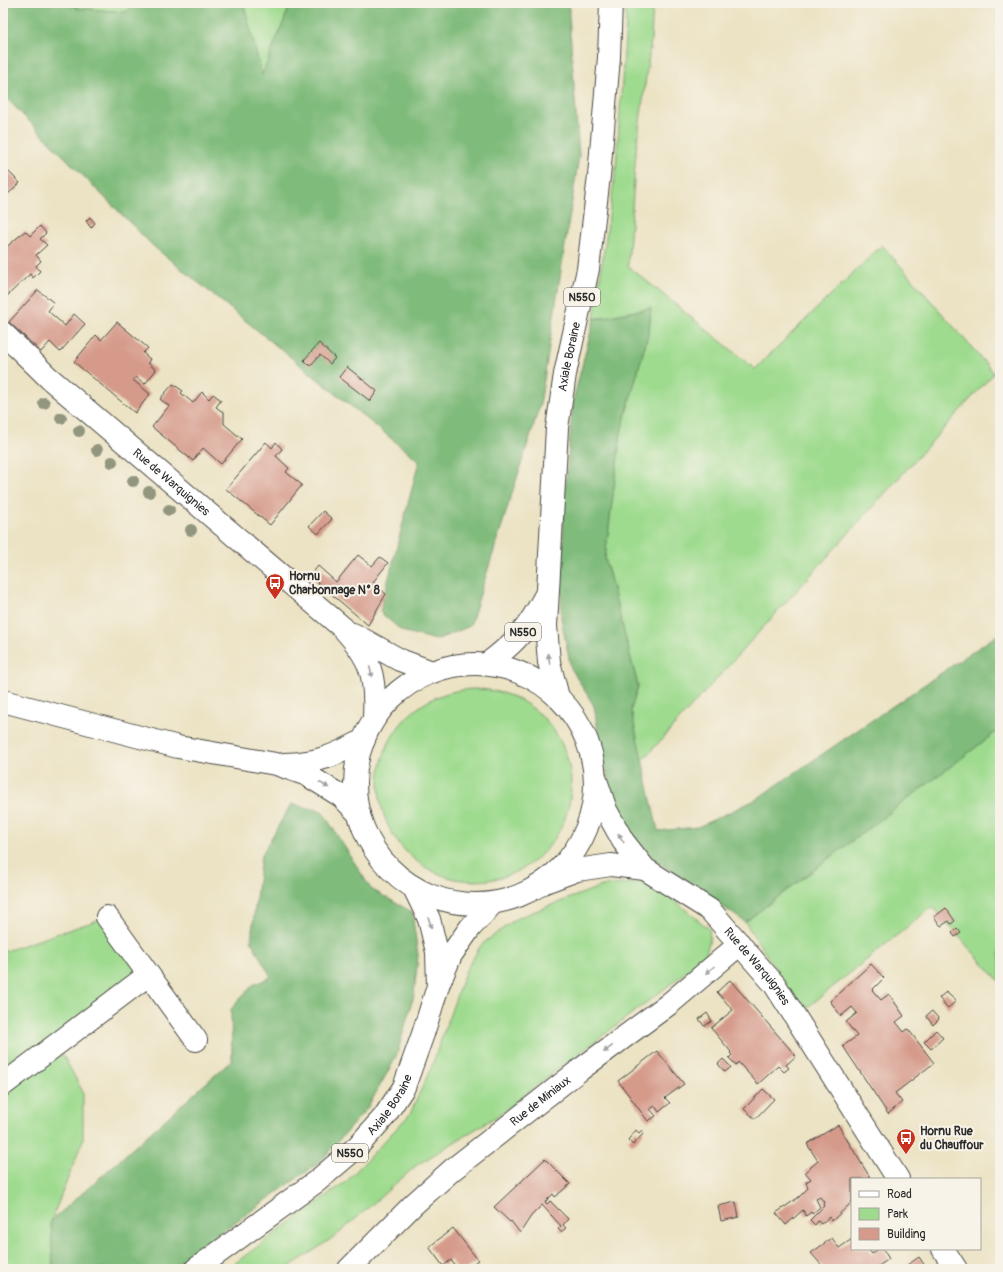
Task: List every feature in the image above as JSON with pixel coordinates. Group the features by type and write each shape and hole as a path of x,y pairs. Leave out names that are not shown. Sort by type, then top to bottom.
{"street":[{"name":"Axiale Boraine","path":"487,664 513,644 534,619 548,590 557,428 565,374 588,269 599,176 609,57 611,3"},
{"name":"Rue de Warquignies","path":"3,333 49,378 343,628"},
{"path":"548,590 546,626 549,662 558,696"},
{"path":"343,628 400,660 432,672"},
{"path":"343,628 360,647 371,669 375,693 374,719"},
{"name":"Axiale Boraine","path":"459,664 487,664 513,669 537,680 558,696 578,721 590,748 595,777 591,817 574,853 545,882 521,895 493,903 473,904 452,902 432,896 414,888 395,874 379,856 367,836 359,814 355,776 364,740 374,719 399,691 432,672 459,664"},
{"path":"3,701 178,747 276,764 307,775 341,796 359,814"},
{"path":"276,764 307,764 336,755 364,740"},
{"name":"Rue de Warquignies","path":"595,777 606,810 623,841 645,868 710,910 775,985 897,1178"},
{"path":"545,882 578,870 611,865 645,868"},
{"name":"Axiale Boraine","path":"196,1269 317,1181 357,1147 384,1117 404,1087 438,986 437,952 429,919 414,888"},
{"path":"438,986 451,955 470,928 493,903"},
{"path":"107,917 196,1040"},
{"name":"Rue de Miniaux","path":"349,1269 414,1204 486,1142 669,1004 740,944"},
{"path":"3,1085 148,975"},
{"path":"944,1250 956,1269"}],"green space":[{"path":"3,3 73,3 77,8 125,12 137,3 240,3 245,9 262,75 291,3 569,3 579,156 540,405 470,626 436,640 402,631 380,612 419,461 153,246 3,95"},
{"path":"73,3 137,3 125,12 77,8"},
{"path":"240,3 291,3 262,76 245,9"},
{"path":"625,3 653,3 651,40 636,151 628,266 755,369 882,245 994,373 642,761 631,710 638,686 605,558 621,432 649,331 651,308 594,319 616,168 626,24"},
{"path":"651,308 649,331 621,432 605,558 638,686 631,710 658,831 698,827 755,800 1000,633 1000,729 745,922 639,849 615,802 602,754 594,706 571,668 561,618 564,504 573,401 594,319"},
{"path":"484,689 494,690 520,700 536,710 550,724 564,748 570,766 570,804 564,822 550,846 536,860 512,874 494,880 466,881 456,880 430,870 414,860 400,846 386,822 380,804 379,776 380,766 390,740 400,724 414,710 438,696 456,690"},
{"path":"1000,729 1000,982 932,907 803,1011 745,922"},
{"path":"291,804 322,811 371,889 412,912 418,955 414,995 396,1057 368,1107 320,1162 169,1269 53,1269 51,1221 232,1060 231,1009 253,985 271,977 251,941 261,856"},
{"path":"651,881 709,929 710,938 705,958 497,1116 417,1165 337,1235 286,1269 227,1269 347,1181 410,1114 431,1068 465,972 481,945 517,918 602,886"},
{"path":"107,917 148,975 57,1044 83,1092 83,1140 51,1221 53,1269 3,1269 3,952"}],"building":[{"path":"7,170 20,183 8,194 3,189 3,174"},
{"path":"90,217 95,223 91,228 86,221"},
{"path":"40,226 46,233 40,239 47,245 36,255 41,261 36,266 40,271 33,278 30,274 6,297 3,294 3,250 25,231 30,236"},
{"path":"38,290 54,303 48,311 65,326 74,314 85,324 60,352 50,342 41,352 9,322"},
{"path":"117,322 148,348 143,353 150,359 148,363 156,370 145,384 136,377 133,380 150,394 135,413 74,362 96,335 101,340"},
{"path":"319,343 335,358 330,364 320,355 310,366 304,360"},
{"path":"347,367 377,391 370,401 339,377"},
{"path":"173,384 183,391 181,393 193,403 202,392 209,399 213,394 221,400 216,407 224,413 224,424 242,439 221,464 203,448 193,461 152,427 169,406 160,399"},
{"path":"266,442 272,448 276,442 282,449 276,456 289,468 286,472 302,485 270,525 226,489"},
{"path":"323,511 332,519 318,534 309,526"},
{"path":"358,555 372,566 380,557 388,563 373,582 386,594 368,625 310,576 318,566 336,582"},
{"path":"946,908 955,921 951,924 949,921 941,926 934,917"},
{"path":"957,928 961,933 955,937 952,933"},
{"path":"871,964 884,978 872,990 881,1000 889,994 904,1016 896,1022 904,1032 908,1029 934,1063 895,1093 902,1102 888,1114 843,1046 857,1036 846,1022 857,1013 852,1007 841,1016 830,1001"},
{"path":"730,980 796,1056 786,1065 789,1068 784,1072 778,1066 758,1084 738,1062 736,1065 729,1058 732,1055 730,1053 731,1052 711,1028 733,1010 717,992"},
{"path":"946,992 956,1001 948,1008 939,998"},
{"path":"932,1011 939,1019 933,1025 926,1016"},
{"path":"707,1013 712,1021 704,1026 699,1019"},
{"path":"936,1030 943,1038 931,1049 924,1042"},
{"path":"657,1051 684,1084 665,1098 670,1103 659,1112 655,1106 650,1109 656,1116 648,1121 618,1081"},
{"path":"723,1059 731,1067 725,1072 718,1064"},
{"path":"763,1089 774,1099 755,1119 744,1109"},
{"path":"838,1125 870,1178 851,1178 851,1203 832,1221 829,1217 821,1224 818,1221 815,1225 810,1220 824,1206 824,1202 820,1197 816,1199 820,1207 812,1214 811,1212 806,1216 803,1210 786,1225 776,1213 799,1197 808,1188 806,1182 811,1179 805,1172 818,1161 807,1144"},
{"path":"636,1130 639,1133 642,1130 644,1133 633,1145 628,1140"},
{"path":"545,1159 570,1184 555,1197 553,1194 545,1202 547,1204 550,1201 568,1219 563,1225 566,1228 561,1232 558,1229 561,1226 542,1205 531,1216 520,1233 511,1221 510,1222 494,1207"},
{"path":"736,1202 739,1217 721,1221 718,1206"},
{"path":"453,1228 478,1260 466,1269 457,1269 451,1260 443,1266 429,1247"},
{"path":"832,1238 839,1248 851,1240 851,1250 869,1250 872,1254 877,1250 884,1250 889,1259 874,1269 825,1269 811,1253"},
{"path":"919,1257 927,1269 903,1268"}],"place":[{"name":"Hornu Charbonnage N° 8","path":"275,600"},
{"name":"Hornu Rue du Chauffour","path":"906,1155"}]}
